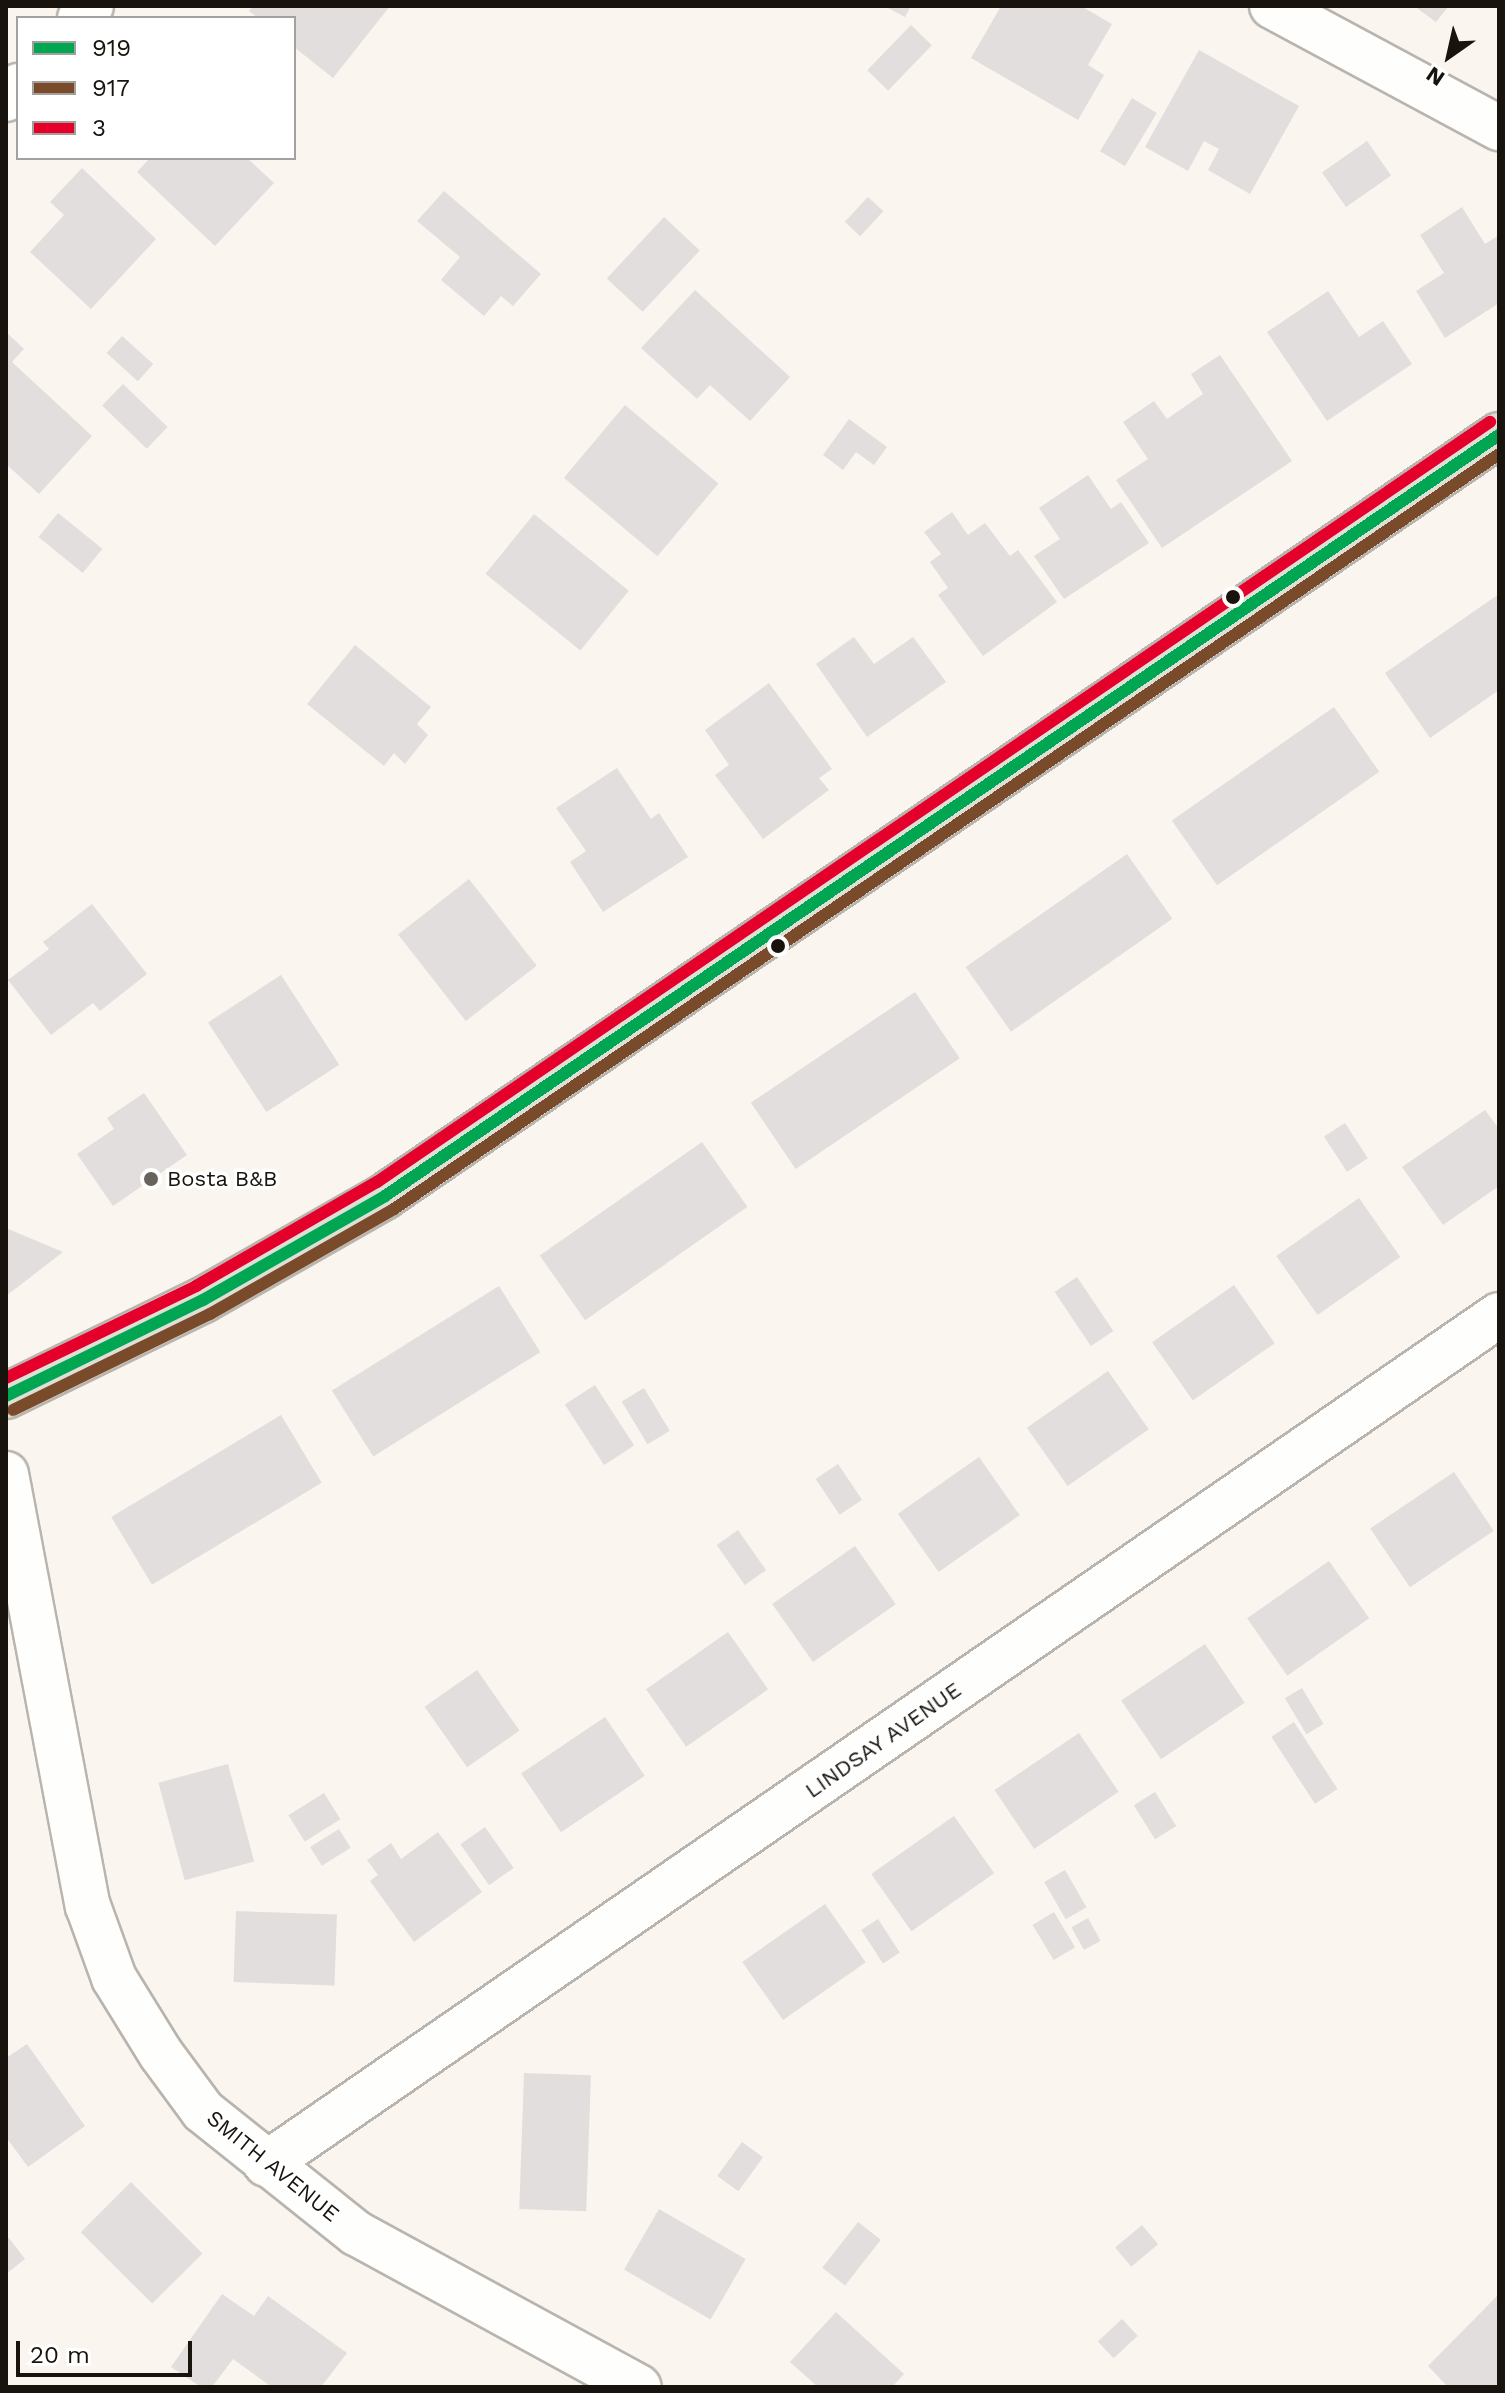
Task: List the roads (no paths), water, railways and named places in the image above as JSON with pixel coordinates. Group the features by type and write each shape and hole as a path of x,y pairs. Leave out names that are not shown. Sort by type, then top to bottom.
{"highway":[{"path":"6,1396 203,1300 385,1196 1499,435"}],"street":[{"path":"1272,6 1499,128"},
{"name":"LINDSAY AVENUE","path":"266,2164 1499,1315"},
{"name":"SMITH AVENUE","path":"6,1474 88,1906 114,1978 203,2111 356,2233 639,2387"}],"place":[{"name":"Bosta B&B","path":"151,1179"}]}
